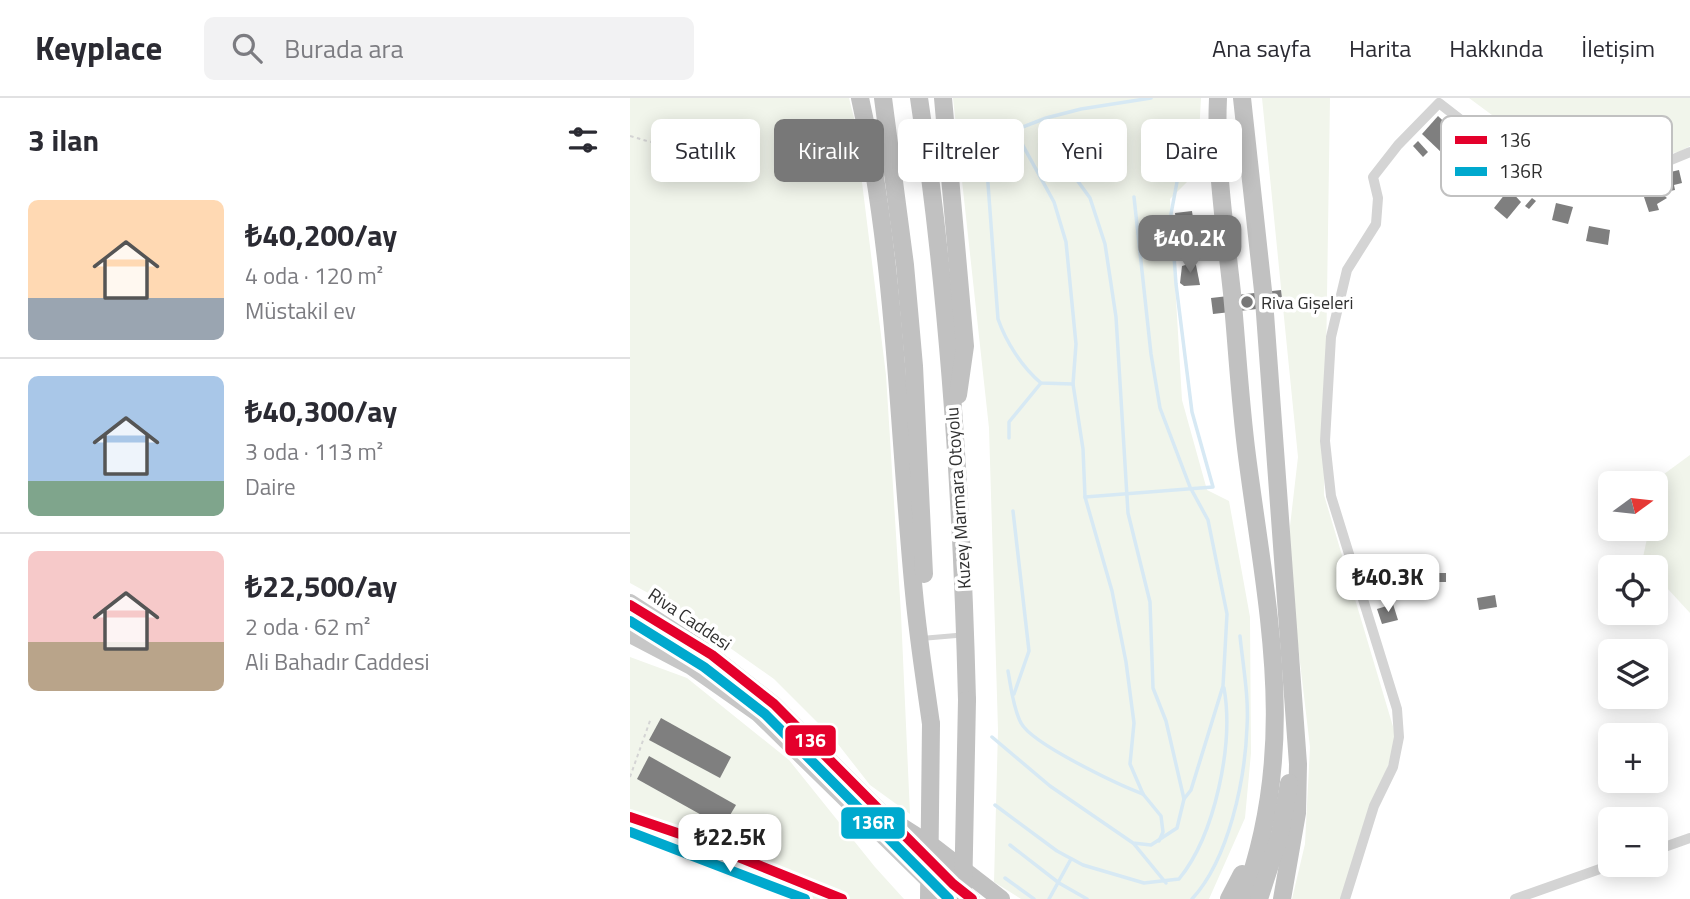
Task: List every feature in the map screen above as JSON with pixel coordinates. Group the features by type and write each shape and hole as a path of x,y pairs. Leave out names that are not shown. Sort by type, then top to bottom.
{"highway":[{"path":"860,98 885,256 914,595 931,724"},
{"name":"Kuzey Marmara Otoyolu","path":"883,98 905,265 914,366 931,724 929,899"},
{"name":"Kuzey Marmara Otoyolu","path":"919,98 939,258 954,426 967,700 963,899"},
{"path":"943,98 965,346 954,426"},
{"path":"1218,98 1219,169 1241,407 1273,664 1275,752 1267,823 1243,899"},
{"path":"1242,98 1264,300 1299,785 1293,841 1282,899"},
{"path":"1259,899 1280,834 1289,783 1293,715 1288,626"},
{"path":"1229,899 1248,859 1258,828 1275,752"},
{"path":"891,820 935,848 1001,899"}],"main road":[{"name":"Riva Caddesi","path":"635,606 712,655 774,704 972,899"},
{"path":"630,635 691,667 758,715 947,899"},
{"path":"630,817 689,837 842,899"}],"street":[{"path":"1345,899 1374,806 1393,767 1399,737 1397,709 1331,496 1325,441 1331,337 1348,270 1376,224 1378,198 1373,177 1398,145 1440,103 1456,116"},
{"path":"1672,160 1690,152"},
{"path":"1668,846 1690,838"},
{"path":"1515,899 1598,870"}],"lane":[{"path":"927,638 965,635"}],"path":[{"path":"630,136 651,142"},
{"path":"630,777 651,718"}],"shaded area":[{"path":"630,98 849,98 854,119 774,119 774,182 862,182 886,375 910,814 870,785 834,739 774,679 668,604 630,583"},
{"path":"953,98 1201,98 1200,119 1141,119 1141,182 1187,182 1170,199 1182,400 1207,490 1229,501 1250,617 1251,753 1245,818 1209,899 1021,899 994,882 998,730 989,428 962,182 1024,182 1024,119 955,119"},
{"path":"1262,98 1330,98 1324,495 1397,740 1341,899 1292,899 1305,844 1310,747 1287,552 1298,457"},
{"path":"1469,98 1690,98 1690,146 1672,153 1672,116 1493,116"},
{"path":"1690,455 1690,613 1668,589 1668,555 1643,555 1646,541 1668,541 1668,471"},
{"path":"630,657 687,678 789,760 904,899 804,899 676,830 630,816"}],"building":[{"path":"1438,116 1441,119 1441,152 1422,134"},
{"path":"1418,141 1428,152 1423,157 1413,146"},
{"path":"1679,170 1682,183 1674,185 1675,190 1672,191 1672,172"},
{"path":"1503,196 1515,196 1521,202 1507,219 1494,208"},
{"path":"1644,197 1667,198 1657,204 1659,210 1649,212"},
{"path":"1532,198 1536,201 1529,209 1525,206"},
{"path":"1556,203 1573,207 1568,224 1552,220"},
{"path":"1192,211 1195,233 1178,235 1175,213"},
{"path":"1589,226 1610,230 1608,245 1586,241"},
{"path":"1192,263 1196,265 1200,285 1184,286 1180,283 1182,266"},
{"name":"Riva Gişeleri","path":"1281,290 1283,306 1213,314 1211,298"},
{"path":"1385,570 1385,576 1375,577 1375,571"},
{"path":"1439,573 1446,573 1446,582 1439,582"},
{"path":"1433,574 1434,586 1391,587 1391,576"},
{"path":"1495,595 1497,607 1479,610 1477,598"},
{"path":"1393,604 1398,620 1382,624 1377,609"},
{"path":"661,718 731,757 720,778 649,740"},
{"path":"649,756 736,805 723,827 637,779"}],"waterway":[{"path":"1024,127 1081,109 1151,98"},
{"path":"1024,147 1054,202 1066,242 1076,344 1073,384 1083,449 1085,497 1112,591 1126,662 1134,723 1130,764 1143,794 1161,816 1163,832 1159,841"},
{"path":"988,182 998,319 1005,336 1015,354 1041,383 1073,384"},
{"path":"992,737 1050,786 1133,843 1151,845 1177,828 1184,799 1166,721 1153,688 1150,602 1128,513 1116,317 1105,244 1090,198 1078,182"},
{"path":"1085,497 1213,487 1192,412 1176,284 1171,214 1177,182"},
{"path":"1134,197 1151,354 1160,408 1190,487 1208,520 1227,614 1223,686 1191,790 1184,799"},
{"path":"1009,438 1009,422 1041,383"},
{"path":"1013,511 1029,651 1014,694"},
{"path":"1192,899 1216,863 1225,841 1243,771 1247,716 1240,636"},
{"path":"1008,671 1016,711 1028,732 1077,763 1143,794"},
{"path":"995,805 1057,851 1083,865 1144,883 1179,879 1203,838 1219,788 1226,735 1224,688"},
{"path":"1134,844 1166,883"},
{"path":"1010,845 1059,883 1087,899"},
{"path":"1049,899 1071,859"},
{"path":"1005,878 1034,899"}],"transit line":[{"name":"136","path":"630,605 712,655 774,704 953,884 972,899"},
{"name":"136R","path":"630,621 704,667 765,714 949,899"},
{"name":"136","path":"630,817 689,837 842,899"},
{"name":"136R","path":"630,832 805,899"}],"place":[{"name":"Riva Gişeleri","path":"1247,302"}]}
